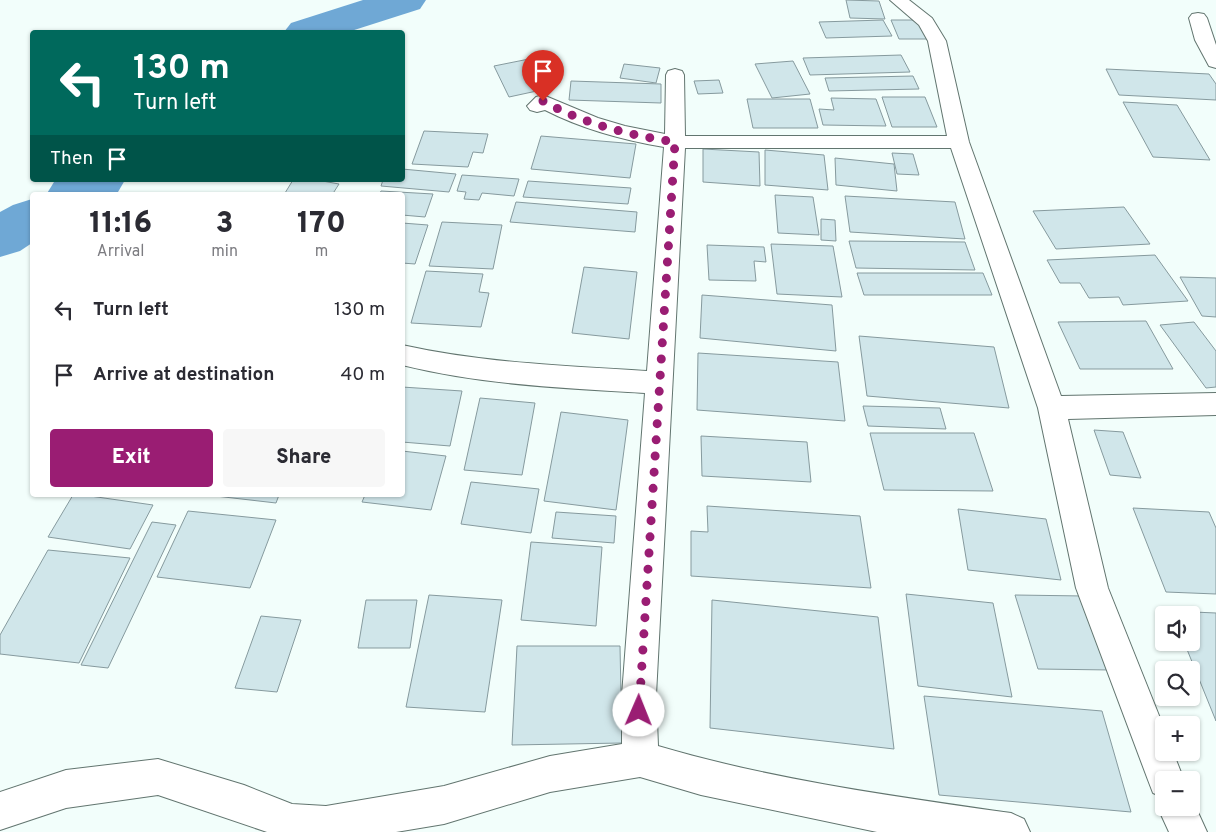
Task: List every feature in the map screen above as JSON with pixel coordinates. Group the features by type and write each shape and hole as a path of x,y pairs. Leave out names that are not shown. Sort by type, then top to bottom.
{"street":[{"path":"898,0 926,22 937,42 959,142 1052,408 1092,588 1163,771"},
{"path":"1198,18 1204,40 1216,62"},
{"path":"640,759 639,695 675,142 675,74"},
{"path":"537,106 543,101 566,114 602,126 639,137 675,142 959,142"},
{"path":"405,357 431,363 519,373 660,383"},
{"path":"1052,408 1216,404"},
{"path":"0,811 66,789 158,777 244,804 292,823 326,825 444,805 550,774 640,759 701,777 876,813 1011,832"},
{"path":"1181,816 1188,832"}],"building":[{"path":"846,0 879,1 885,19 850,18"},
{"path":"883,20 892,36 826,38 819,22"},
{"path":"891,20 921,20 930,39 899,39"},
{"path":"901,55 910,72 810,75 803,58"},
{"path":"529,59 546,89 509,97 494,66"},
{"path":"793,61 810,94 772,98 755,64"},
{"path":"624,64 660,68 656,83 620,78"},
{"path":"1106,69 1209,74 1216,84 1216,100 1119,95"},
{"path":"913,76 919,89 829,91 825,78"},
{"path":"719,80 723,93 698,94 694,81"},
{"path":"571,81 661,84 661,103 569,100"},
{"path":"882,97 925,97 937,127 892,127"},
{"path":"831,98 876,99 886,126 823,125 819,109 834,110"},
{"path":"747,99 810,99 818,128 753,128"},
{"path":"1123,102 1177,105 1210,160 1153,157"},
{"path":"424,131 488,134 483,153 473,152 468,167 412,164"},
{"path":"541,136 636,144 630,178 531,169"},
{"path":"703,149 759,152 760,186 703,182"},
{"path":"765,150 824,155 828,190 765,185"},
{"path":"892,153 913,154 919,175 897,174"},
{"path":"835,158 894,164 897,191 836,185"},
{"path":"405,169 456,174 449,192 381,186 382,182 405,182"},
{"path":"462,175 519,179 514,196 482,193 479,200 464,199 466,192 457,191"},
{"path":"528,181 631,188 628,204 523,197"},
{"path":"292,182 328,182 339,184 334,192 286,192"},
{"path":"405,192 433,194 425,217 405,215"},
{"path":"775,195 813,197 819,235 778,233"},
{"path":"845,196 955,202 965,239 850,232"},
{"path":"516,202 637,212 635,232 510,222"},
{"path":"1124,207 1150,244 1056,249 1033,211"},
{"path":"821,219 835,220 836,241 821,240"},
{"path":"442,222 502,225 493,269 429,266"},
{"path":"405,223 428,225 415,264 405,263"},
{"path":"849,241 965,242 975,270 856,268"},
{"path":"771,244 833,246 842,297 777,294"},
{"path":"707,245 764,247 766,262 754,261 756,281 709,280"},
{"path":"1155,255 1188,301 1123,305 1119,297 1089,298 1080,283 1060,283 1047,260"},
{"path":"584,267 637,272 629,339 572,333"},
{"path":"426,271 483,274 479,292 489,293 481,327 411,323"},
{"path":"857,273 983,273 992,295 864,295"},
{"path":"1180,277 1216,278 1216,317 1202,316"},
{"path":"702,295 832,305 836,351 700,338"},
{"path":"1146,321 1173,369 1080,369 1058,322"},
{"path":"1194,322 1216,351 1216,387 1206,388 1160,325"},
{"path":"859,336 994,347 1009,408 867,396"},
{"path":"698,353 838,362 845,421 697,410"},
{"path":"405,387 462,391 450,446 405,442"},
{"path":"480,398 535,403 522,475 464,470"},
{"path":"863,406 940,408 946,429 868,426"},
{"path":"561,412 628,420 616,510 544,501"},
{"path":"1094,430 1123,432 1141,478 1110,475"},
{"path":"870,433 974,433 993,491 884,490"},
{"path":"701,436 807,442 811,482 702,476"},
{"path":"405,451 446,456 431,510 362,502 364,497 405,497"},
{"path":"471,482 539,489 531,533 461,524"},
{"path":"72,497 97,497 153,505 130,549 48,537"},
{"path":"224,497 278,497 276,503"},
{"path":"707,506 860,516 871,588 691,576 691,531 708,532"},
{"path":"1133,508 1209,512 1216,528 1216,594 1166,592"},
{"path":"958,509 1046,519 1061,580 968,570"},
{"path":"188,511 276,520 250,588 157,577"},
{"path":"556,512 616,516 614,543 552,538"},
{"path":"152,522 176,525 108,668 81,665"},
{"path":"531,542 602,547 596,626 521,620"},
{"path":"48,550 130,558 79,663 0,654 0,635"},
{"path":"906,594 993,603 1012,697 918,686"},
{"path":"429,595 502,600 485,712 406,707"},
{"path":"1015,595 1084,596 1111,670 1038,669"},
{"path":"366,600 417,600 410,648 358,648"},
{"path":"712,600 878,617 894,749 710,728"},
{"path":"1200,612 1216,613 1216,721 1200,682 1200,661 1192,661 1188,651 1200,651"},
{"path":"261,616 301,620 277,692 235,688"},
{"path":"517,646 620,646 622,743 512,745"},
{"path":"924,696 1102,711 1131,812 939,795"}],"waterway":[{"path":"312,30 405,0"},
{"path":"78,192 96,182"},
{"path":"0,237 30,219"}],"route":[{"path":"543,101 566,114 602,126 639,137 675,142 639,711"}]}
